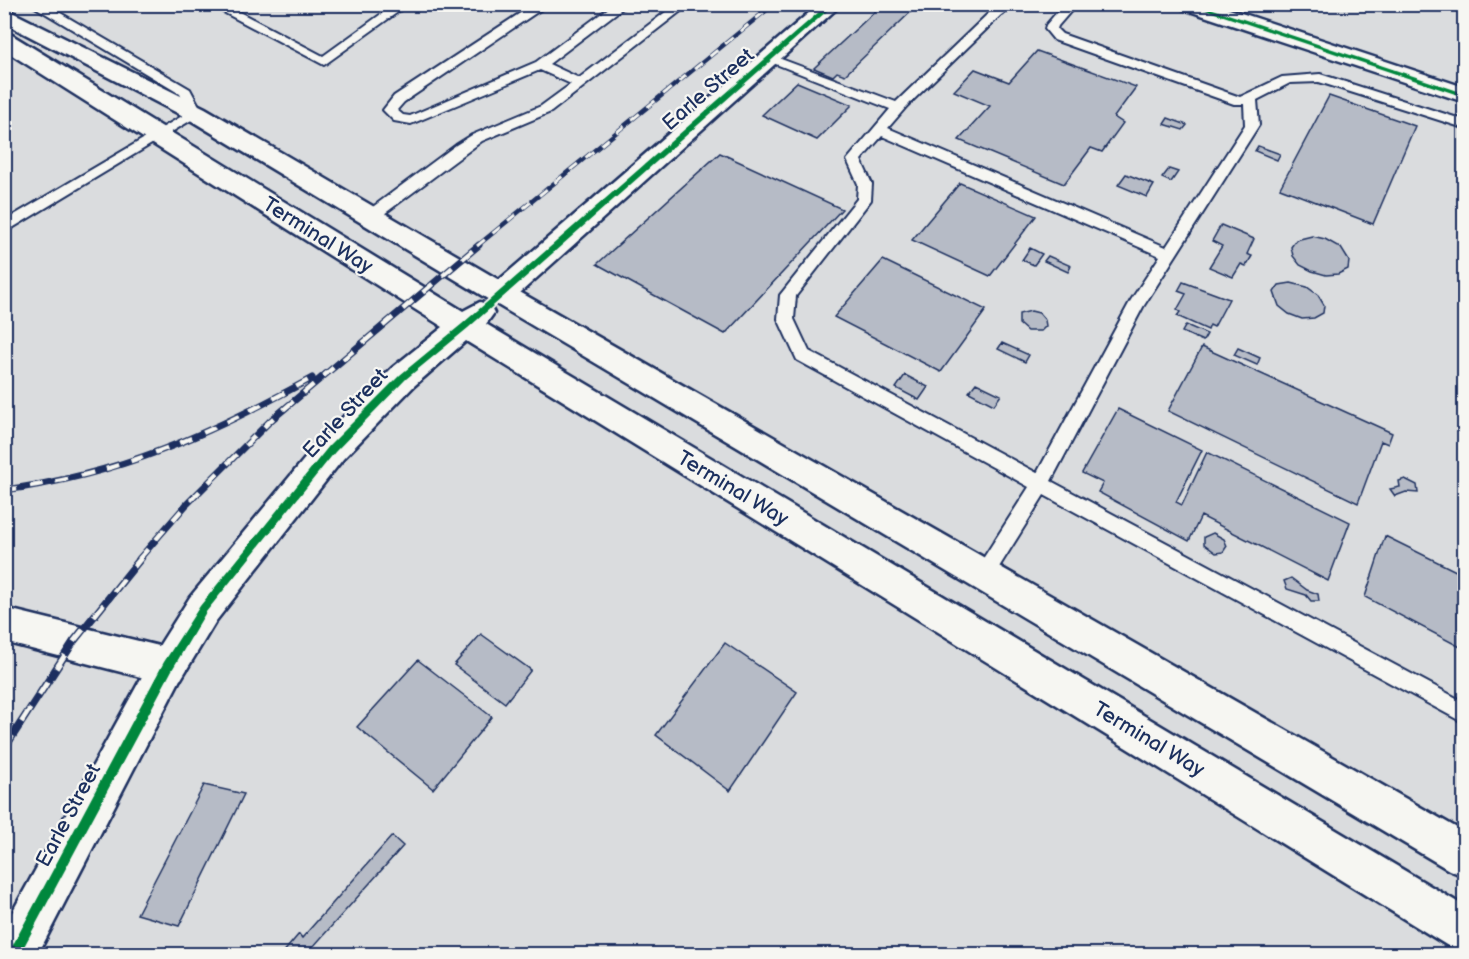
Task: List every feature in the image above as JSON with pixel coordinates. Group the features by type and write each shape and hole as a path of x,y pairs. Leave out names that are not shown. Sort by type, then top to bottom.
{"main road":[{"name":"Earle Street","path":"14,954 168,666 203,609 332,449 403,377 465,326 832,4"},
{"path":"1191,4 1464,95"},
{"name":"Terminal Way","path":"4,14 196,113 501,294 1464,855"},
{"name":"Terminal Way","path":"4,40 465,326 1464,930"},
{"path":"4,625 168,666"}],"lane":[{"path":"4,228 196,113 185,92 36,4"},
{"path":"214,4 324,61 403,4"},
{"path":"543,4 399,99 390,110 399,118 411,120 540,65 622,4"},
{"path":"371,216 477,138 546,108 684,4"},
{"path":"1011,4 997,12 899,108 854,160 865,184 864,200 788,295 786,319 803,355 1464,713"},
{"path":"1071,4 1052,25 1051,29 1058,37 1239,101 1250,99 1283,80 1299,77 1320,78 1464,124"},
{"path":"769,59 899,108"},
{"path":"540,65 579,83"},
{"path":"984,574 1040,484 1137,304 1252,124 1250,99"},
{"path":"880,130 1169,254"}],"shaded area":[{"path":"5,5 1464,5 1464,954 5,954"}],"building":[{"path":"883,4 919,4 845,75 837,72 833,76 814,68"},
{"path":"1413,4 1464,4 1464,6 1435,7"},
{"path":"1037,51 1136,87 1114,117 1123,123 1102,152 1091,148 1064,184 959,140 990,106 954,91 975,69 1009,82"},
{"path":"797,82 852,105 817,140 762,115"},
{"path":"1329,96 1415,126 1373,224 1280,188"},
{"path":"1168,118 1187,125 1183,130 1164,124"},
{"path":"1258,146 1280,154 1277,160 1255,151"},
{"path":"720,153 842,209 725,334 597,264"},
{"path":"1169,169 1178,172 1171,182 1162,178"},
{"path":"1126,174 1154,185 1147,197 1118,185"},
{"path":"960,183 1036,216 990,276 912,240"},
{"path":"1221,225 1254,239 1247,254 1252,256 1246,266 1241,264 1233,277 1209,267 1222,246 1212,241"},
{"path":"1312,236 1325,239 1341,248 1349,261 1348,269 1338,274 1326,275 1300,265 1293,256 1291,247 1296,240"},
{"path":"1030,248 1042,254 1034,265 1022,260"},
{"path":"1048,256 1071,266 1068,272 1044,261"},
{"path":"883,260 986,310 941,372 834,317"},
{"path":"1183,282 1229,299 1214,327 1210,325 1208,330 1177,316 1180,312 1177,310 1186,294 1178,291"},
{"path":"1291,283 1307,287 1318,295 1324,305 1323,313 1314,318 1302,319 1289,314 1279,306 1274,292 1279,285"},
{"path":"1031,311 1039,313 1045,320 1046,326 1041,331 1027,331 1019,324 1019,314"},
{"path":"1186,325 1207,334 1203,341 1182,332"},
{"path":"1002,343 1029,355 1025,362 998,349"},
{"path":"1202,347 1392,433 1388,444 1381,441 1358,503 1168,411"},
{"path":"1238,348 1260,358 1257,365 1234,355"},
{"path":"905,375 928,387 919,400 896,388"},
{"path":"976,383 1001,395 994,405 969,392"},
{"path":"1118,409 1202,450 1176,502 1182,505 1207,452 1350,522 1328,581 1201,516 1189,541 1098,492 1103,483 1082,473"},
{"path":"1405,479 1417,485 1418,493 1406,492 1395,496 1390,489 1400,487 1399,481"},
{"path":"1213,533 1224,539 1227,546 1223,552 1216,553 1204,544 1204,537"},
{"path":"1385,536 1464,575 1464,649 1365,597"},
{"path":"1291,578 1307,590 1318,594 1319,601 1311,601 1306,595 1287,589 1284,581"},
{"path":"481,634 531,670 505,703 454,665"},
{"path":"725,643 797,692 730,791 656,735"},
{"path":"418,660 492,717 433,789 357,727"},
{"path":"204,785 244,794 179,926 137,914"},
{"path":"392,836 403,846 312,948 318,952 316,954 282,954 299,934 302,938"}],"railway":[{"path":"477,246 774,4"},
{"path":"139,559 186,505 270,421 479,245"},
{"path":"4,490 87,474 126,463 200,434 312,378"},
{"path":"4,749 74,641 141,558"}],"cycle path":[{"path":"14,954 168,666 203,609 332,449 403,377 465,326 832,4"},
{"path":"1191,4 1464,95"}]}
